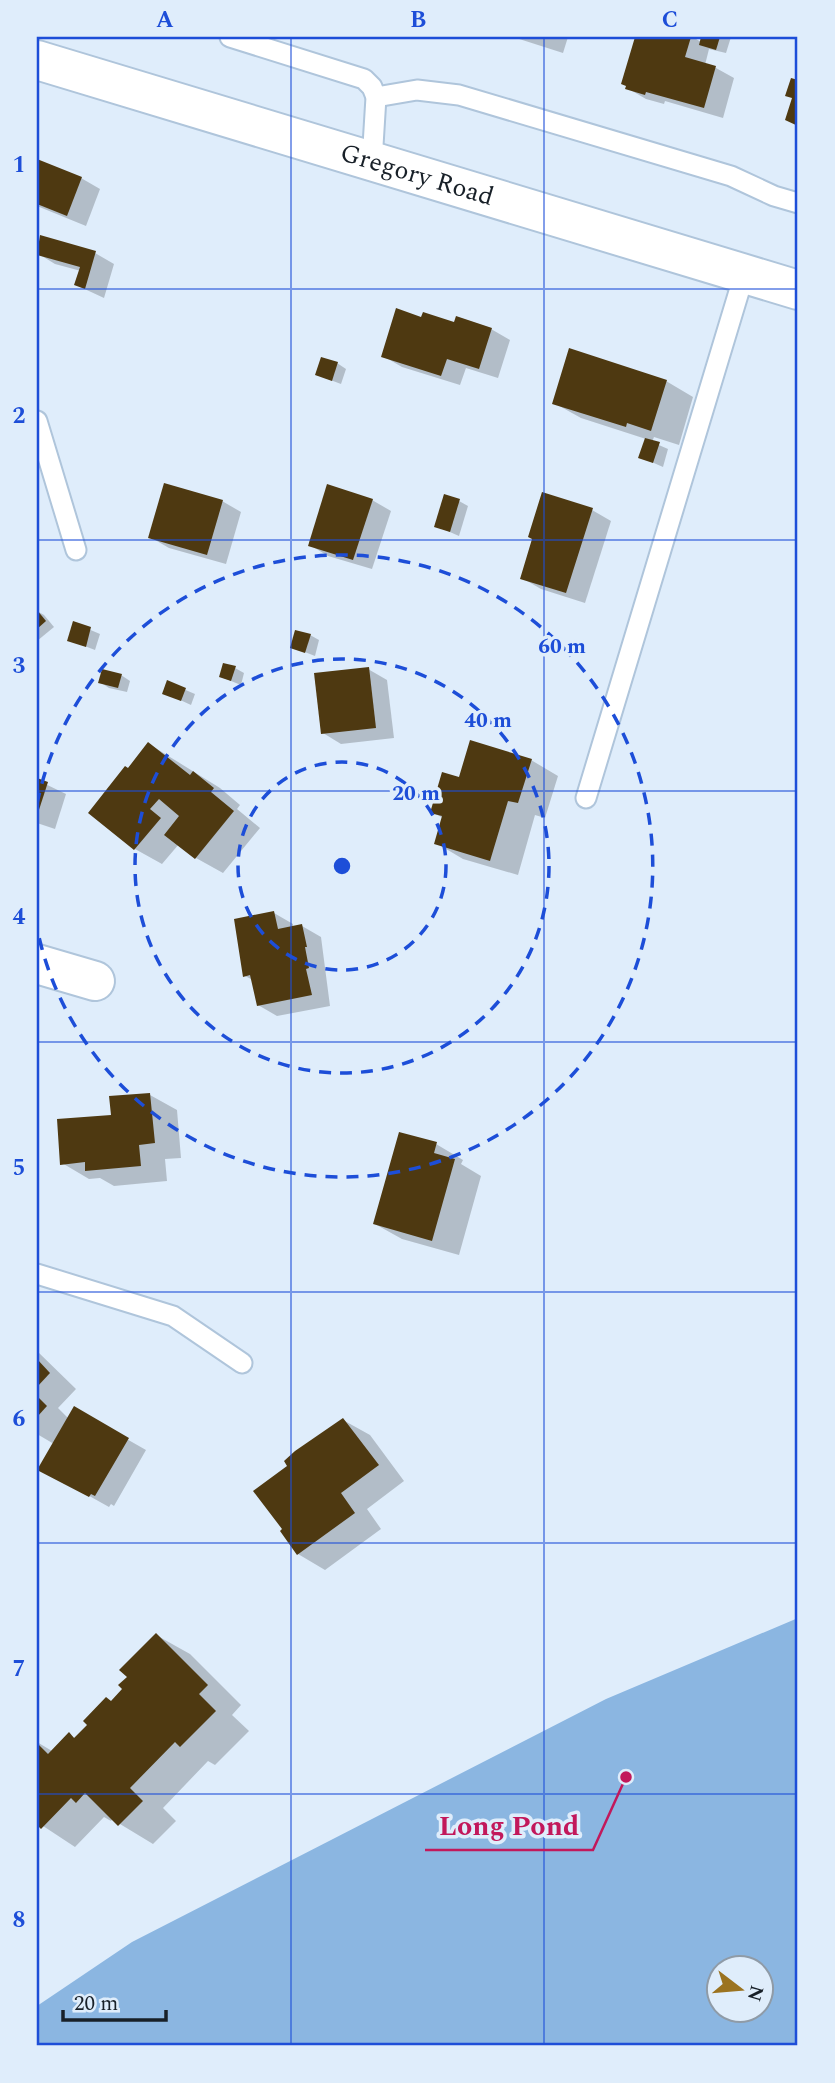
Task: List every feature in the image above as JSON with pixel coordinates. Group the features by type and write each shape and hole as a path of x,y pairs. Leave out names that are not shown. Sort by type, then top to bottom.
{"street":[{"name":"Gregory Road","path":"37,60 798,290"},
{"path":"37,964 95,981"}],"lane":[{"path":"230,37 364,79 372,87 376,97 372,162"},
{"path":"376,97 417,90 459,95 731,176 774,196 798,203"},
{"path":"586,798 744,275"},
{"path":"37,421 76,550"},
{"path":"37,1275 173,1316 242,1363"}],"water":[{"path":"798,1618 798,2046 37,2046 37,2006 132,1942 606,1699"}],"building":[{"path":"635,37 691,37 685,57 716,66 704,108 625,89 626,86 621,84"},
{"path":"701,37 720,37 716,50 699,45"},
{"path":"791,78 798,80 798,126 785,120 792,98 785,96"},
{"path":"37,159 82,177 67,216 37,204"},
{"path":"40,235 96,251 85,289 74,285 80,267 37,255"},
{"path":"396,308 421,317 423,312 454,322 456,316 492,328 479,369 447,359 441,376 381,357"},
{"path":"569,348 667,380 651,431 627,423 626,427 552,404"},
{"path":"321,357 338,362 332,381 315,375"},
{"path":"645,438 660,442 653,463 638,458"},
{"path":"164,483 223,500 207,555 148,538"},
{"path":"327,484 373,499 353,560 308,546"},
{"path":"542,492 593,508 566,593 520,579 532,539 528,537"},
{"path":"444,494 460,499 450,532 434,527"},
{"path":"37,610 46,621 37,629"},
{"path":"73,621 91,627 86,647 67,641"},
{"path":"295,630 311,634 305,653 290,648"},
{"path":"223,663 236,666 231,681 219,677"},
{"path":"369,667 376,728 321,734 314,673"},
{"path":"102,669 122,674 118,688 98,683"},
{"path":"167,680 186,688 181,701 162,694"},
{"path":"470,740 532,759 518,803 508,801 490,861 434,844 442,816 430,813 442,772 459,777"},
{"path":"148,742 190,775 193,771 214,788 211,792 234,811 195,859 164,835 179,816 159,799 150,809 161,818 134,850 88,813"},
{"path":"37,778 48,782 37,816"},
{"path":"274,911 278,929 302,924 309,968 306,969 312,995 257,1006 250,975 243,977 234,919"},
{"path":"150,1093 155,1143 139,1145 141,1166 85,1171 85,1162 60,1165 57,1119 111,1115 109,1096"},
{"path":"399,1132 437,1142 434,1153 455,1159 432,1241 373,1224"},
{"path":"37,1359 50,1373 37,1387"},
{"path":"37,1396 47,1406 37,1417"},
{"path":"74,1406 129,1438 95,1496 91,1494 89,1497 37,1470"},
{"path":"343,1418 379,1465 341,1493 355,1513 297,1555 280,1531 282,1529 253,1491 287,1466 284,1461 295,1451"},
{"path":"156,1633 208,1685 199,1694 216,1711 180,1747 175,1742 130,1788 143,1801 118,1826 85,1793 76,1803 71,1798 41,1829 37,1825 37,1743 48,1754 69,1732 74,1738 87,1725 83,1721 106,1697 111,1701 122,1689 118,1685 127,1677 119,1670"}],"place":[{"name":"Long Pond","path":"626,1777"}]}
